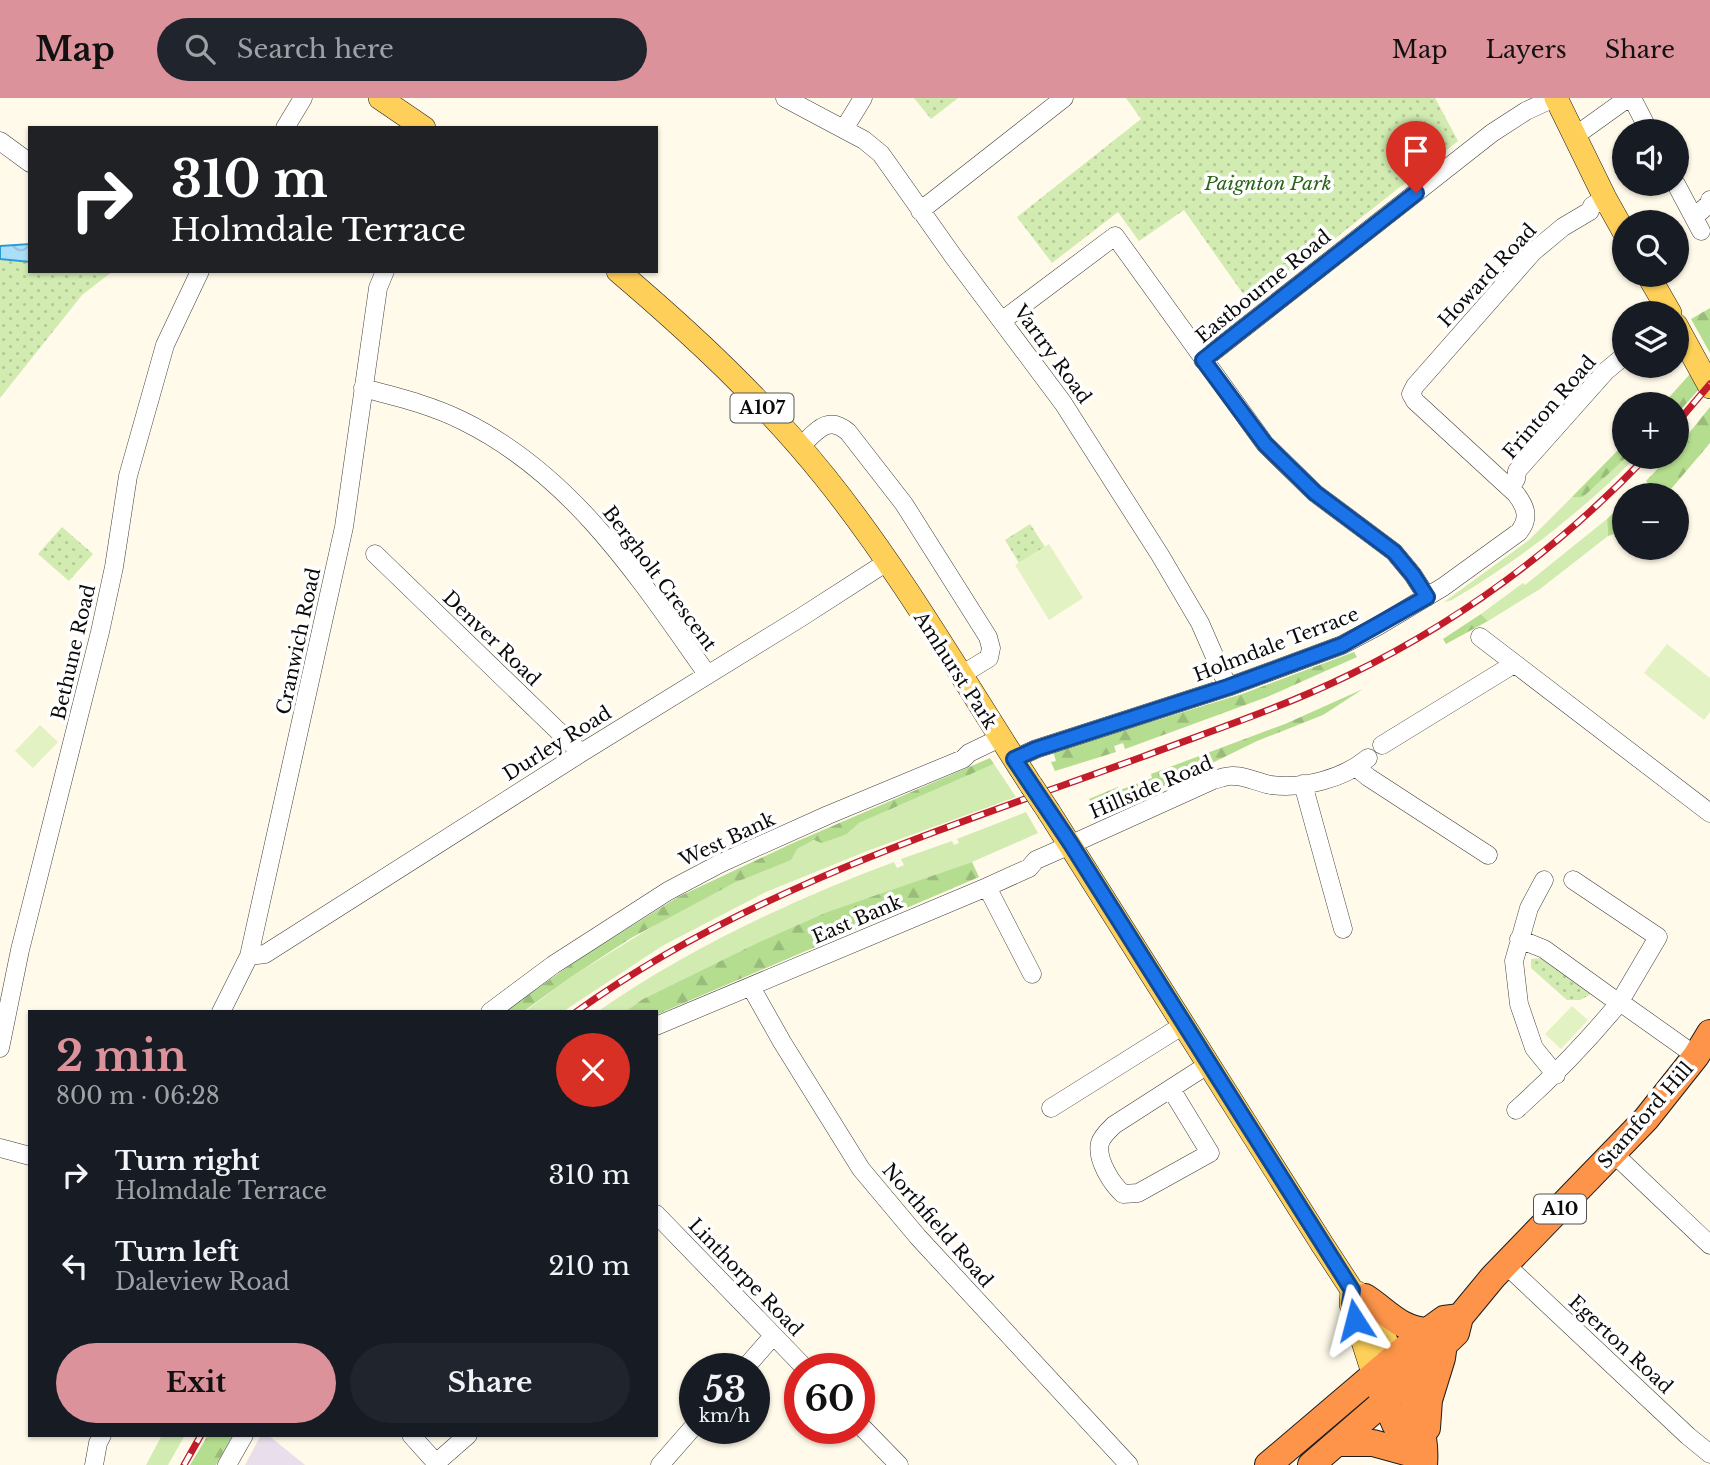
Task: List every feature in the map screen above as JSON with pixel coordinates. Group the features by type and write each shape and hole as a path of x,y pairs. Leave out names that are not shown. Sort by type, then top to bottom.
{"highway":[{"name":"Stamford Hill","path":"1311,1465 1385,1401 1400,1370 1436,1337 1456,1332 1460,1317 1505,1264 1614,1154 1704,1047"},
{"name":"A107","path":"1359,1294 1408,1328 1436,1337"},
{"path":"1337,1443 1373,1443 1421,1458 1429,1400 1442,1358 1436,1337"},
{"name":"Stamford Hill","path":"1268,1465 1374,1376 1400,1370"},
{"name":"A107","path":"1400,1370 1412,1398 1421,1458"},
{"name":"A107","path":"1374,1376 1395,1424 1421,1458"}],"main road":[{"path":"380,98 421,126"},
{"path":"1555,98 1612,211"},
{"name":"Amhurst Park","path":"620,273 686,330 800,447 887,562 1359,1294 1400,1370"},
{"path":"1689,349 1710,387"},
{"name":"Amhurst Park","path":"1359,1294 1350,1304 1374,1376"}],"street":[{"path":"286,126 303,98"},
{"name":"Vartry Road","path":"785,98 864,140 881,154 920,211 1063,403 1200,623 1228,687"},
{"path":"844,129 863,98"},
{"path":"920,211 1064,98"},
{"name":"Eastbourne Road","path":"1203,360 1492,133 1526,111 1555,98"},
{"path":"1575,136 1630,98 1642,119"},
{"path":"0,141 28,162"},
{"path":"1682,196 1697,224 1710,200"},
{"name":"Howard Road","path":"1510,488 1415,401 1411,394 1415,386 1533,252 1605,198"},
{"path":"1003,320 1115,236 1265,444 1315,493 1394,552 1427,597"},
{"name":"Bethune Road","path":"0,1048 20,950 100,632 114,567 128,476 164,345 199,273"},
{"name":"Cranwich Road","path":"222,1010 249,957 344,527 378,288 384,273"},
{"name":"Frinton Road","path":"1510,488 1516,479 1517,471 1612,367"},
{"name":"Bergholt Crescent","path":"363,388 426,405 463,420 505,443 543,474 576,504 607,538 707,674"},
{"path":"800,447 820,429 830,423 838,424 848,432 904,504 988,637 991,648 989,658 961,676"},
{"name":"Holmdale Terrace","path":"1014,759 1117,722 1228,687 1342,645 1427,597 1519,532 1526,509 1510,488"},
{"name":"Denver Road","path":"375,554 581,753"},
{"name":"Durley Road","path":"249,957 265,954 887,562"},
{"path":"1480,637 1710,813"},
{"path":"1382,746 1514,664"},
{"name":"West Bank","path":"493,1010 553,965 668,891 721,863 828,815 963,759 969,753 1000,738"},
{"name":"Hillside Road","path":"1071,844 1213,780 1234,776 1269,785 1303,784 1343,774 1362,763 1368,777 1488,855"},
{"path":"1303,784 1343,929"},
{"name":"East Bank","path":"658,1025 987,887 1029,868 1036,860 1071,844"},
{"path":"1544,880 1529,908 1514,961 1519,1004 1534,1048 1556,1075"},
{"path":"1516,1110 1556,1075 1587,1042 1619,1003 1658,937 1573,880"},
{"path":"987,887 1032,974"},
{"path":"1519,939 1544,949 1619,1003 1704,1047"},
{"name":"Northfield Road","path":"751,986 782,1042 861,1169 926,1247 1129,1465"},
{"path":"1051,1108 1185,1024"},
{"path":"1171,1089 1210,1153 1138,1193 1123,1194 1112,1184 1101,1157 1100,1144 1114,1125 1209,1064"},
{"path":"0,1147 28,1155"},
{"path":"1614,1154 1710,1245"},
{"name":"Linthorpe Road","path":"658,1218 790,1353"},
{"name":"Egerton Road","path":"1505,1264 1710,1454"},
{"path":"758,1353 773,1336"},
{"path":"94,1465 101,1437"},
{"path":"227,1465 243,1437"},
{"path":"413,1437 437,1464 466,1437"},
{"path":"875,1440 899,1465"},
{"path":"660,1465 679,1443"}],"shaded area":[{"path":"260,1437 270,1437 305,1465 245,1465"}],"green space":[{"path":"914,98 958,98 931,119"},
{"name":"Paignton Park","path":"1126,98 1435,98 1458,141 1251,305 1184,210 1139,241 1118,212 1052,263 1017,217 1141,119"},
{"path":"0,259 28,262 28,273 110,273 82,295 0,398"},
{"path":"1710,308 1710,353 1691,319"},
{"path":"1689,375 1700,388 1689,400 1689,392 1674,392"},
{"path":"1710,407 1710,443 1689,468 1689,433"},
{"path":"1612,456 1614,469 1583,497 1572,497"},
{"path":"1614,469 1623,469 1525,552 1477,585 1444,602 1529,540 1572,497 1583,497"},
{"path":"1658,469 1688,469 1676,483 1646,481"},
{"path":"1612,514 1612,535 1608,536 1607,519"},
{"path":"1607,519 1608,536 1540,589 1488,621 1481,614 1523,583 1525,585"},
{"path":"1030,524 1045,547 1019,563 1005,540"},
{"path":"62,527 93,554 69,581 38,554"},
{"path":"1049,544 1083,598 1049,620 1015,565"},
{"path":"1481,614 1488,621 1446,644 1443,639"},
{"path":"1667,644 1710,678 1710,712 1704,720 1644,673"},
{"path":"1354,652 1357,657 1267,697 1125,749 1123,743 1114,746 1116,752 1055,771 1051,762 1056,761 1053,752 1242,694"},
{"path":"1363,689 1323,715 1257,741 1098,819 1089,799 1118,787 1120,790 1152,778 1151,774 1285,724"},
{"path":"40,725 58,742 33,768 15,751"},
{"path":"990,758 994,764 859,823 847,834 822,843 814,840 797,849 791,860 734,883 631,938 525,1010 507,1010 579,959 678,897 793,843"},
{"path":"994,764 1016,797 867,851 766,892 662,946 566,1010 527,1010 571,977 676,912 734,883 790,860 796,849 815,840 847,834 859,823"},
{"path":"1026,812 1038,833 972,862 827,912 759,942 643,999 627,1010 600,1010 668,967 741,928 894,862 897,868 904,865 901,859 952,841 954,845 959,843 957,839"},
{"path":"972,862 979,877 658,1014 658,1010 627,1010 643,999 759,942 827,912"},
{"path":"1542,958 1591,994 1580,1000 1567,1000 1531,968 1531,959"},
{"path":"1572,1006 1588,1020 1561,1049 1545,1034"},
{"path":"161,1437 184,1437 168,1465 146,1465"},
{"path":"207,1437 232,1437 216,1465 190,1465"}],"water":[{"path":"28,244 28,262 0,259 0,246"}],"railway":[{"path":"1689,409 1710,384"},
{"path":"579,1010 641,969 778,896 922,837 1271,709 1322,688 1389,655 1507,580 1579,521 1634,469"},
{"path":"184,1465 200,1437"}],"route":[{"path":"1355,1320 1350,1304 1352,1290 1071,844 1014,759 1036,749 1228,687 1342,645 1427,597 1394,552 1315,493 1265,444 1203,360 1416,193"}]}
